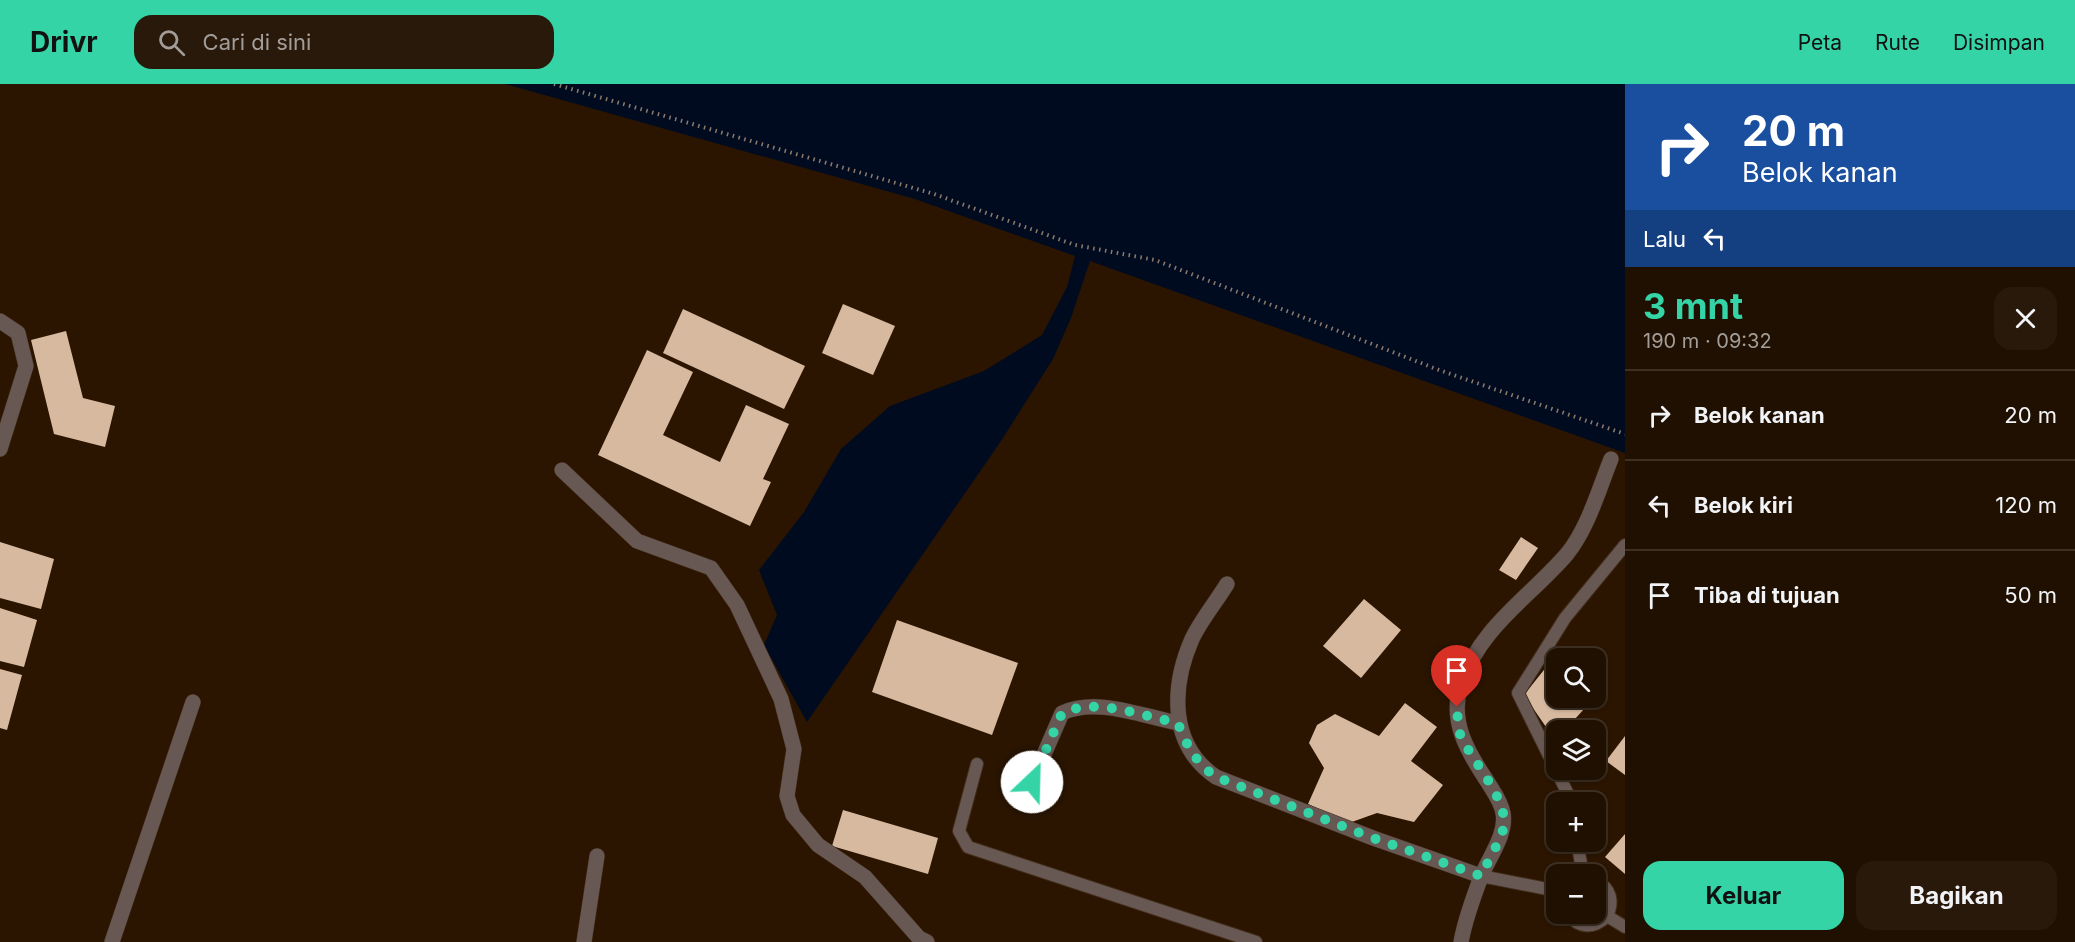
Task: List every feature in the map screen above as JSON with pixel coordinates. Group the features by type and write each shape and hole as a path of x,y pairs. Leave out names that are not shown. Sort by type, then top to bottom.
{"street":[{"path":"0,321 18,333 26,366 0,448"},
{"path":"1461,942 1481,876 1503,829 1504,815 1500,802 1459,732 1457,707 1461,685 1474,655 1492,628 1568,552 1586,520 1611,459"},
{"path":"562,470 638,541 711,568 737,605 781,699 794,749 787,800 798,825 818,844 865,877 919,938 927,942"},
{"path":"1227,584 1192,640 1176,696 1178,723 1184,741 1197,759 1216,777 1373,838 1481,876"},
{"path":"112,942 193,702"},
{"path":"1032,782 1062,713 1078,706 1093,705 1178,723"},
{"path":"584,942 597,856"}],"lane":[{"path":"1566,792 1518,693 1565,618 1625,545"},
{"path":"977,764 959,831 968,847 1256,942"},
{"path":"1481,876 1546,889"},
{"path":"1606,888 1611,899 1607,916 1625,927"},
{"path":"1581,924 1587,926 1596,924"}],"path":[{"path":"554,84 934,194 1075,245 1155,260 1439,370 1624,433"}],"water":[{"path":"505,84 1625,84 1625,453 1090,261 1071,318 1053,359 1001,441 807,722 764,645 777,615 759,570 804,512 841,449 890,406 984,371 1042,335 1067,287 1075,256 915,199"}],"building":[{"path":"843,304 895,326 873,375 822,353"},
{"path":"683,309 805,366 784,409 663,353"},
{"path":"66,331 83,398 115,406 105,447 54,434 31,340"},
{"path":"647,350 693,372 663,435 720,462 746,405 789,424 763,479 771,482 750,526 598,455"},
{"path":"1521,537 1538,548 1516,580 1499,570"},
{"path":"0,542 54,559 41,609 0,598"},
{"path":"1364,599 1401,630 1361,678 1323,646"},
{"path":"0,608 37,620 24,667 0,661"},
{"path":"897,620 1018,663 992,735 872,692"},
{"path":"1546,667 1546,708 1585,708 1574,720 1546,720 1546,727 1524,695"},
{"path":"0,669 22,675 7,730 0,728"},
{"path":"1405,703 1437,727 1411,761 1443,785 1414,822 1377,813 1349,823 1308,804 1324,768 1309,743 1317,725 1335,714 1379,736"},
{"path":"1625,736 1625,775 1606,761"},
{"path":"843,810 938,838 928,874 832,846"},
{"path":"1625,834 1625,874 1605,857"}],"route":[{"path":"1032,782 1062,713 1078,706 1093,705 1178,723 1184,741 1206,770 1216,777 1373,838 1481,876 1503,829 1504,815 1500,802 1459,732 1457,707"}]}
